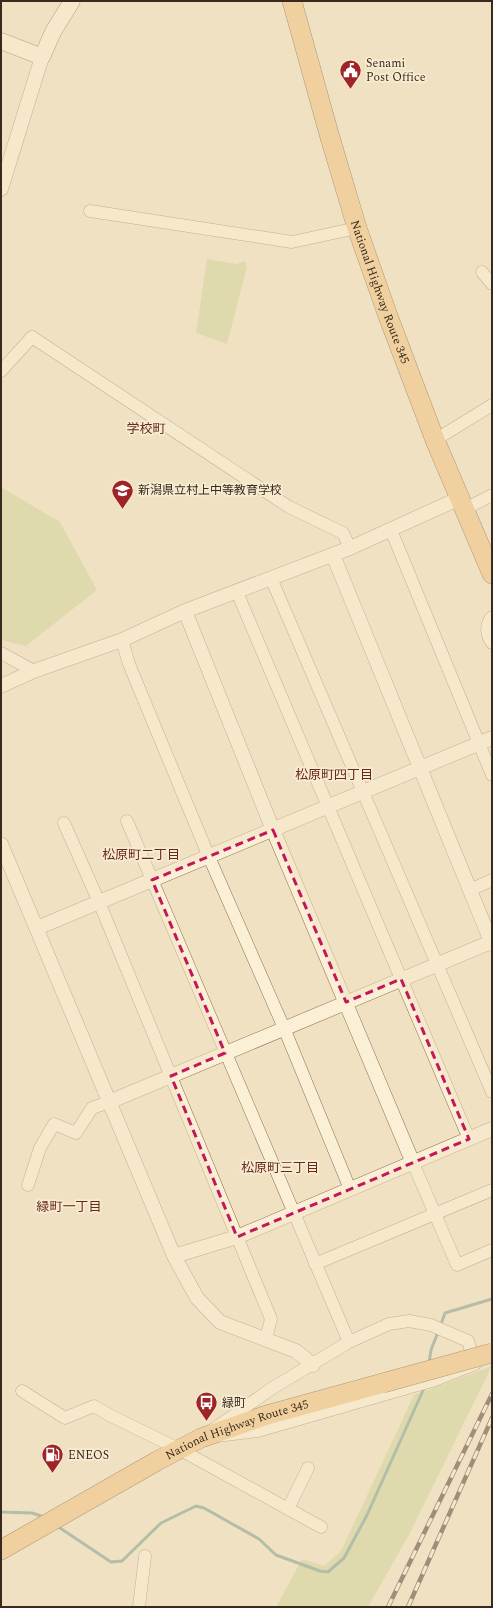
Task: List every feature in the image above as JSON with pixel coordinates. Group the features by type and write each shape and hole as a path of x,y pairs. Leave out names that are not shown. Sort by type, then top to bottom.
{"highway":[{"name":"National Highway Route 345","path":"292,1 328,134 357,228 388,316 435,440 492,574"},
{"name":"National Highway Route 345","path":"1,1550 201,1438 267,1414 492,1353"}],"main road":[{"path":"1,41 42,57 53,32 72,1"}],"street":[{"path":"1,189 42,57"},
{"path":"90,210 292,242 357,228"},
{"path":"482,272 492,284"},
{"path":"1,371 32,337 289,507 343,533 350,548"},
{"path":"435,440 492,405"},
{"path":"1,686 34,671 122,640 185,611 350,548 391,530 463,503 492,495"},
{"path":"391,530 492,775"},
{"path":"28,1185 40,1148 54,1124 76,1133 92,1108 437,964 491,943 421,768 332,555"},
{"path":"271,578 492,1092"},
{"path":"237,592 469,1139"},
{"path":"185,611 273,830 457,1265 492,1250"},
{"path":"492,617 487,624 488,635 492,643"},
{"path":"122,640 129,664 209,857 284,1028 350,1189"},
{"path":"1,653 34,671"},
{"path":"37,928 492,738"},
{"path":"127,821 349,1342"},
{"path":"64,823 99,902 271,1319 266,1339"},
{"path":"1,844 174,1256 197,1298 220,1322 296,1351 313,1365"},
{"path":"470,890 492,880"},
{"path":"174,1256 237,1237 492,1129"},
{"path":"315,1264 492,1190"},
{"path":"408,1321 432,1325 468,1340 475,1364 435,1380 258,1432 201,1438 271,1390 349,1342 389,1324 408,1321"},
{"path":"22,1391 65,1418 94,1406 111,1416 179,1449 321,1527"},
{"path":"288,1509 308,1468"},
{"path":"139,1607 145,1556"}],"highlighted area":[{"path":"273,830 346,1002 401,979 469,1139 237,1237 171,1076 225,1053 152,880"}],"green space":[{"path":"207,259 237,264 245,261 247,267 227,344 196,333"},
{"path":"1,487 60,522 97,590 26,646 1,640"},
{"path":"492,1366 410,1533 368,1607 276,1607 302,1559 324,1566 341,1551 414,1395"}],"waterway":[{"path":"440,1327 445,1313 492,1299"},
{"path":"429,1363 431,1350 438,1332"},
{"path":"57,1526 111,1562 122,1561 161,1523 196,1506 204,1508 259,1539 276,1555 320,1571 328,1572 344,1558 367,1515 425,1386"},
{"path":"1,1512 32,1513 44,1517"}],"railway":[{"path":"388,1607 492,1394"},
{"path":"408,1607 492,1418"}],"place":[{"name":"Senami Post Office","path":"350,90"},
{"name":"新潟県立村上中等教育学校","path":"122,510"},
{"name":"緑町","path":"206,1422"},
{"name":"ENEOS","path":"52,1474"}],"district":[{"name":"学校町","path":"146,428"},
{"name":"松原町四丁目","path":"334,774"},
{"name":"松原町二丁目","path":"141,854"},
{"name":"松原町三丁目","path":"280,1167"},
{"name":"緑町一丁目","path":"69,1206"}]}
